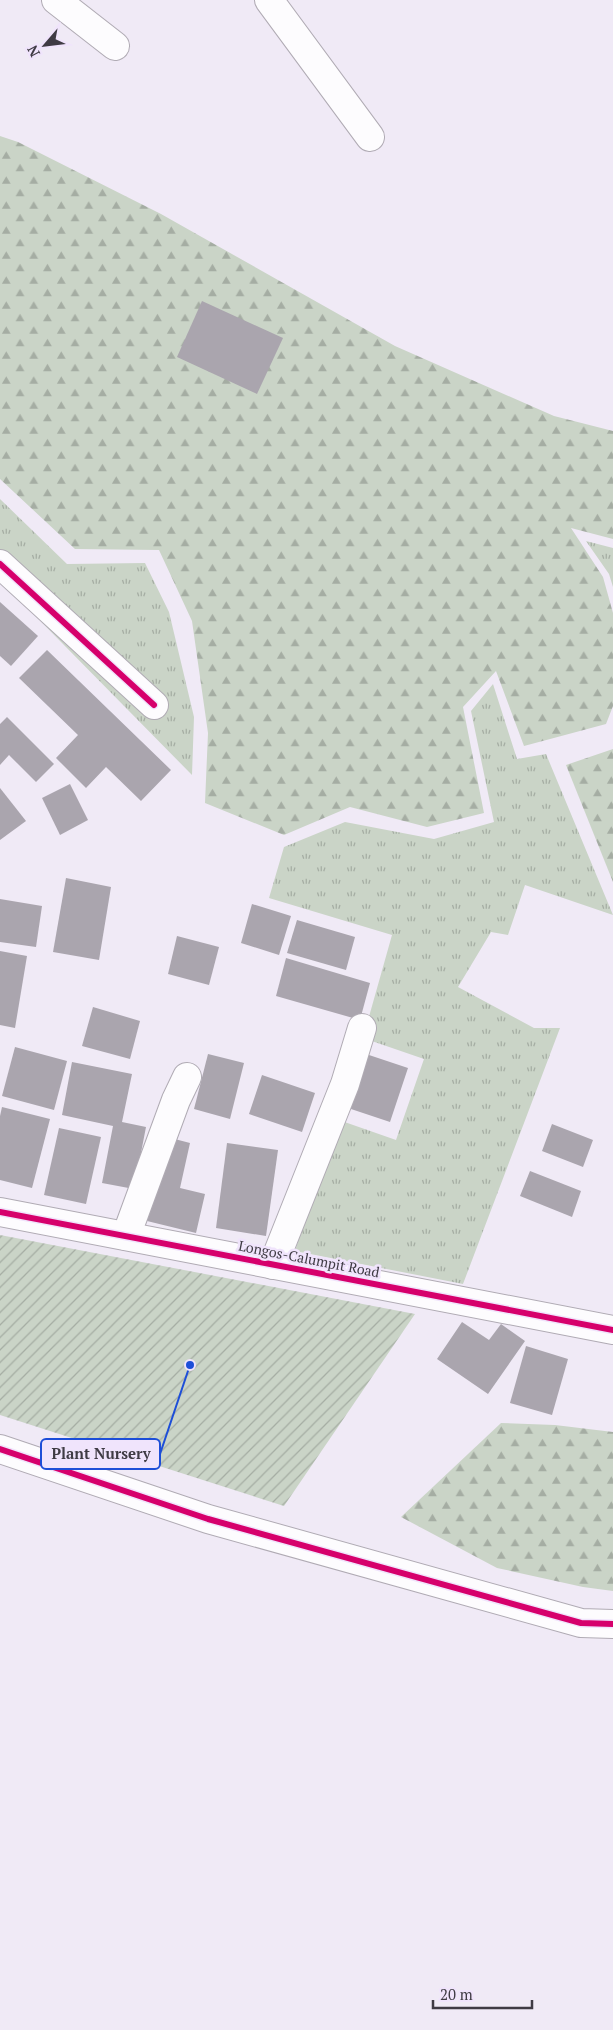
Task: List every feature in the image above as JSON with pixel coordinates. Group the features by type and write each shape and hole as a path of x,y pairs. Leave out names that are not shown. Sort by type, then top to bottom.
{"street":[{"path":"56,0 115,46"},
{"path":"269,0 370,137"},
{"path":"0,564 154,705"},
{"path":"273,1265 344,1084 362,1028"},
{"path":"126,1236 176,1100 186,1078"},
{"name":"Longos-Calumpit Road","path":"0,1212 613,1330"},
{"path":"0,1449 217,1522 581,1623 613,1624"}],"green space":[{"path":"0,136 18,142 161,214 395,346 554,416 613,431 613,539 571,528 603,577 613,613 613,706 606,724 524,746 496,671 463,707 484,813 427,827 350,807 284,835 205,803 208,733 192,621 159,550 75,549 0,479"},
{"path":"0,499 67,564 145,563 169,612 194,717 192,775 0,580"},
{"path":"586,541 613,548 613,587 609,574"},
{"path":"493,684 517,759 546,754 613,915 525,885 508,935 491,932 458,987 534,1028 560,1028 463,1284 295,1251 336,1119 396,1140 424,1059 363,1038 392,935 269,898 284,847 345,822 434,839 494,822 471,711"},
{"path":"613,749 613,882 566,765"},
{"path":"0,1235 415,1314 284,1506 0,1415"},
{"path":"501,1423 555,1425 613,1432 613,1591 583,1587 497,1568 401,1517"}],"building":[{"path":"202,301 283,338 257,394 177,357"},
{"path":"0,602 38,636 11,666 0,656"},
{"path":"47,650 171,770 141,801 106,767 86,788 56,758 78,735 19,678"},
{"path":"7,717 54,764 36,782 9,755 0,765 0,724"},
{"path":"70,784 88,820 60,835 42,798"},
{"path":"0,788 26,821 0,840"},
{"path":"66,878 111,887 99,960 53,952"},
{"path":"0,899 42,906 36,947 0,942"},
{"path":"252,904 291,916 279,955 241,943"},
{"path":"297,920 355,937 346,970 287,953"},
{"path":"177,936 219,947 209,985 168,974"},
{"path":"0,951 27,956 15,1028 0,1025"},
{"path":"286,958 370,983 360,1020 276,996"},
{"path":"93,1007 140,1021 130,1059 82,1046"},
{"path":"15,1047 67,1061 54,1110 2,1096"},
{"path":"363,1053 408,1068 390,1122 345,1107"},
{"path":"208,1054 244,1063 230,1119 194,1109"},
{"path":"72,1062 132,1074 122,1122 146,1127 134,1189 102,1183 113,1126 62,1115"},
{"path":"262,1075 315,1093 302,1132 249,1114"},
{"path":"2,1107 50,1119 32,1188 0,1180 0,1116"},
{"path":"552,1124 593,1140 583,1167 542,1151"},
{"path":"59,1128 101,1137 86,1204 44,1195"},
{"path":"167,1137 190,1143 180,1188 205,1194 196,1233 147,1221"},
{"path":"227,1143 278,1150 266,1236 216,1228"},
{"path":"530,1171 581,1191 572,1217 520,1196"},
{"path":"462,1322 489,1340 501,1324 525,1341 488,1394 437,1359"},
{"path":"526,1346 568,1359 552,1415 510,1403"}],"cycle path":[{"path":"0,564 154,705"},
{"path":"0,1212 613,1330"},
{"path":"0,1449 208,1519 581,1623 613,1624"}],"place":[{"name":"Plant Nursery","path":"190,1365"}]}
